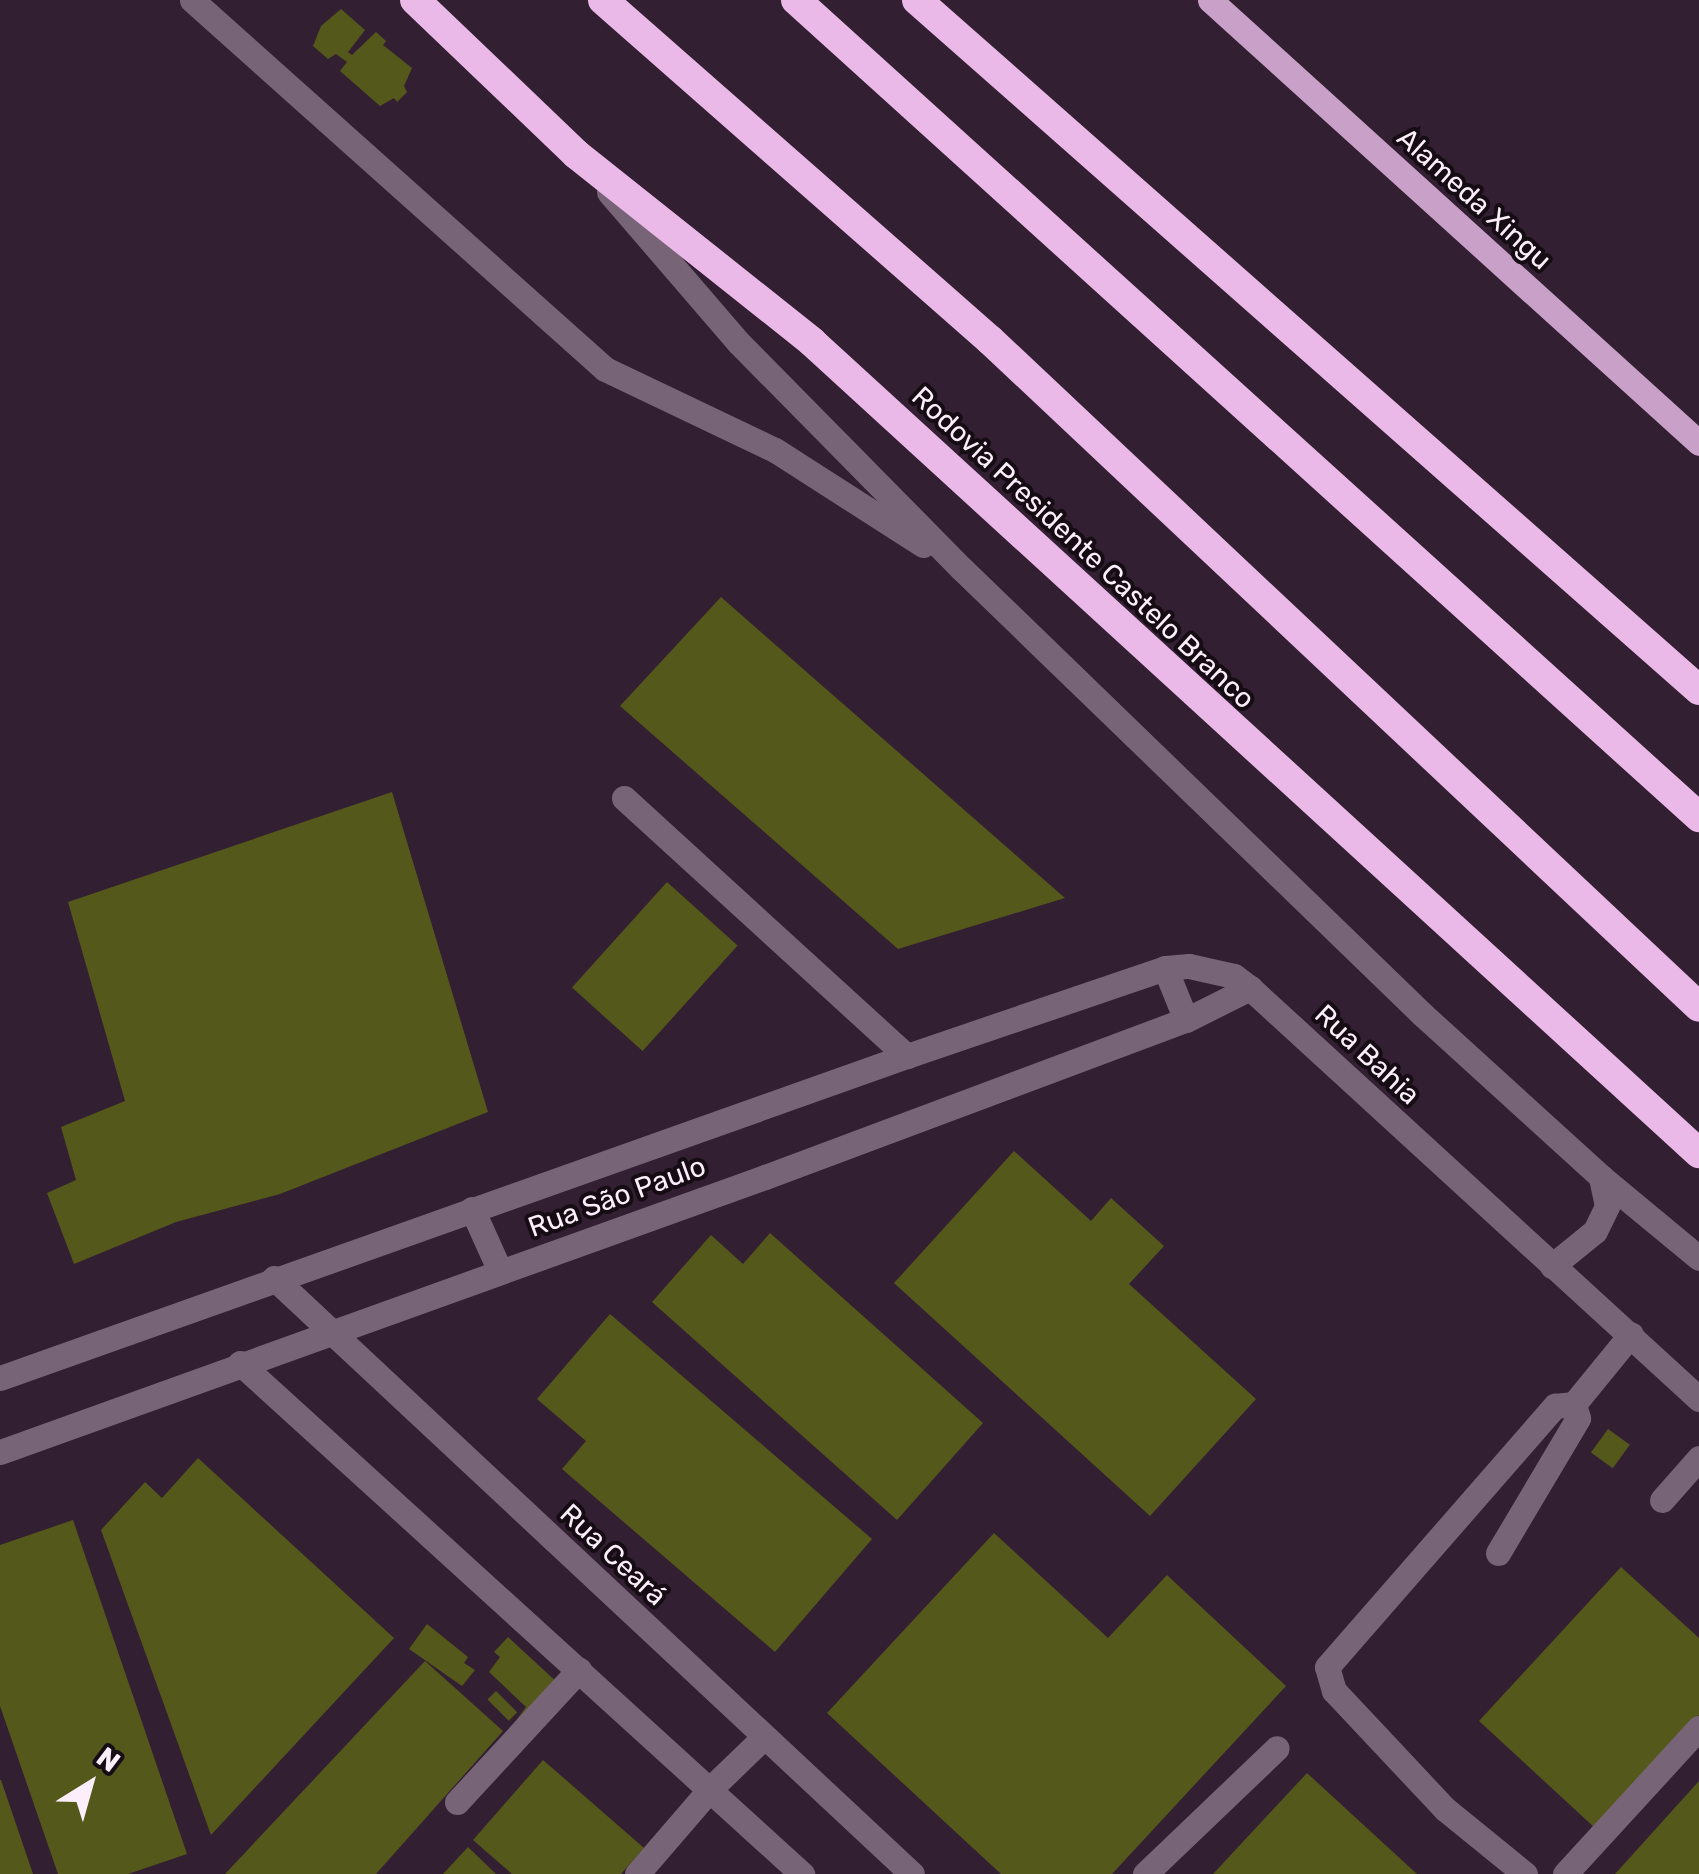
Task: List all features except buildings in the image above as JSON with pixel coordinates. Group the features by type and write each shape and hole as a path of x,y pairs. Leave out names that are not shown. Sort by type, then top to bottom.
{"highway":[{"name":"Rodovia Presidente Castelo Branco","path":"415,0 576,154 812,342 1699,1154"},
{"path":"603,0 990,340 1699,1007"},
{"path":"796,0 1699,818"},
{"path":"917,0 1699,690"}],"main road":[{"name":"Alameda Xingu","path":"1210,0 1699,442"}],"street":[{"path":"192,0 605,369 775,450 962,568"},
{"path":"576,154 739,343 962,568 1422,1014 1601,1176 1699,1258"},
{"path":"624,798 907,1056"},
{"path":"1165,968 1186,1020"},
{"name":"Rua Bahia","path":"1111,987 1165,968 1211,968 1250,988 1699,1399"},
{"name":"Rua São Paulo","path":"0,1378 274,1278 1111,987"},
{"name":"Rua São Paulo","path":"0,1452 1186,1020 1250,988"},
{"path":"1552,1266 1595,1231 1607,1206 1601,1176"},
{"path":"472,1209 500,1271"},
{"name":"Rua Ceará","path":"274,1278 912,1874"},
{"path":"1574,1404 1630,1334"},
{"path":"240,1363 802,1874"},
{"path":"1525,1874 1433,1796 1334,1691 1327,1667 1555,1406 1563,1401 1574,1404"},
{"path":"1498,1553 1578,1418 1574,1404"},
{"path":"1662,1500 1699,1458"},
{"path":"457,1802 579,1670"},
{"path":"1566,1874 1699,1728"},
{"path":"637,1874 710,1789 764,1737"},
{"path":"1145,1874 1277,1748"}]}
